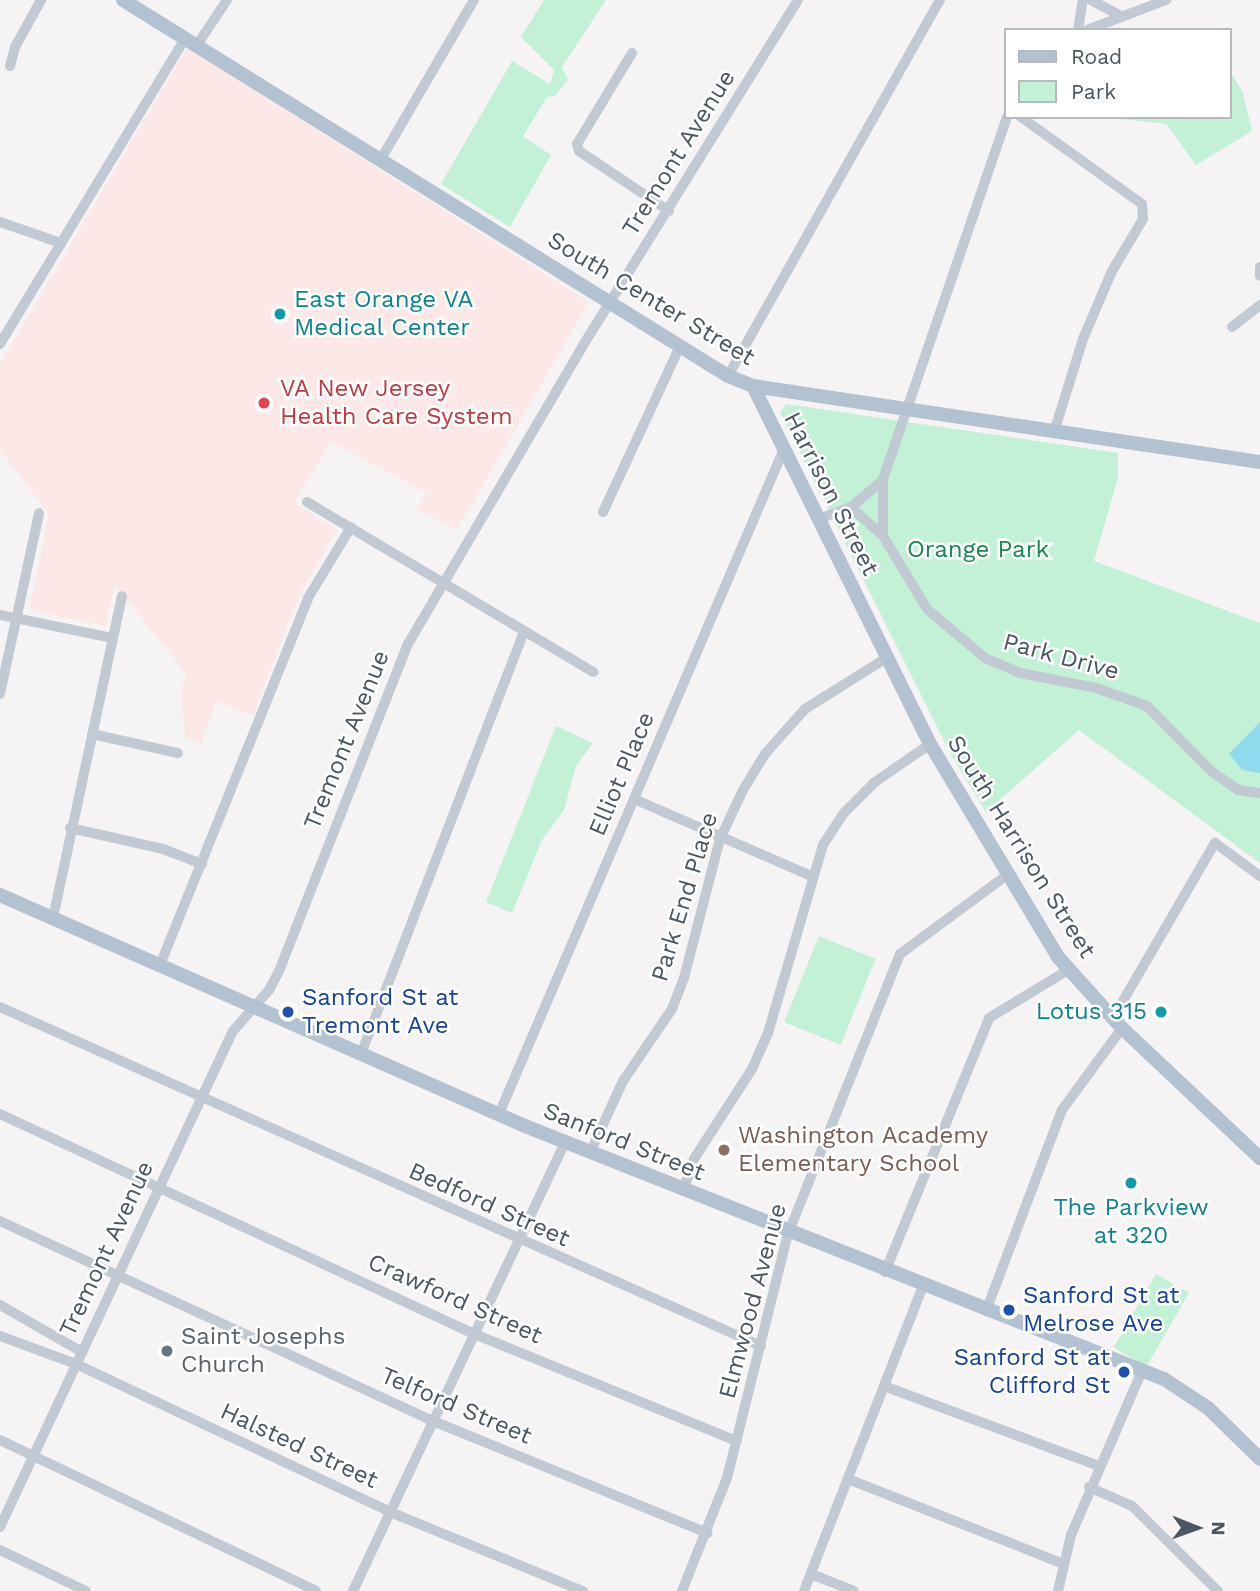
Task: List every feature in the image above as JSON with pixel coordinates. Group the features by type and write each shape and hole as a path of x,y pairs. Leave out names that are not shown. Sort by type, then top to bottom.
{"main road":[{"name":"South Center Street","path":"123,0 609,303 728,376 752,386 1055,429 1260,462"},
{"name":"Harrison Street","path":"752,386 870,621"},
{"name":"South Harrison Street","path":"870,621 930,744 1007,875 1068,970 1118,1023 1260,1158"},
{"name":"Sanford Street","path":"0,895 590,1153 788,1234 1142,1371 1191,1394 1260,1459"}],"street":[{"path":"10,66 15,47 41,0"},
{"path":"2,341 61,243 191,42 227,0"},
{"path":"381,159 474,0"},
{"path":"728,376 940,0"},
{"path":"1078,28 1083,0"},
{"path":"1091,0 1121,16"},
{"path":"1092,28 1166,0"},
{"name":"Tremont Avenue","path":"0,1527 233,1031 255,1007 279,971 408,644 441,583 609,303 669,211 795,1"},
{"path":"632,53 577,144 579,151 669,211"},
{"name":"Park Drive","path":"1006,119 911,408 883,480 883,536 908,584 927,609 985,658 1020,673 1096,688 1147,706 1211,771 1237,790 1260,793"},
{"path":"1024,119 1142,204 1143,219 1083,338 1055,429"},
{"path":"0,222 61,243"},
{"path":"1260,267 1260,276"},
{"path":"1232,327 1260,304"},
{"path":"603,512 680,346"},
{"name":"Elliot Place","path":"499,1114 783,451"},
{"path":"818,519 851,507 883,480"},
{"path":"307,502 593,672"},
{"path":"851,507 883,536"},
{"path":"0,694 39,513"},
{"path":"160,965 308,597 351,527"},
{"path":"53,918 70,828 122,596"},
{"path":"0,615 112,638"},
{"path":"361,1054 524,632"},
{"name":"Park End Place","path":"590,1153 623,1081 676,999 720,839 765,754 805,709 888,657"},
{"path":"92,734 178,753"},
{"path":"683,1191 694,1159 752,1069 768,1033 811,876 823,845 844,813 876,782 930,744"},
{"path":"634,799 720,839 811,876"},
{"path":"70,828 163,849 202,864"},
{"path":"986,1311 1062,1110 1118,1023 1214,843 1260,876"},
{"name":"Elmwood Avenue","path":"682,1591 708,1533 737,1441 788,1234 900,954 1007,875"},
{"path":"885,1272 989,1018 1068,970"},
{"name":"Bedford Street","path":"0,1007 518,1241 761,1346"},
{"name":"Crawford Street","path":"0,1114 472,1333 737,1441"},
{"path":"353,1591 472,1333 565,1142"},
{"name":"Telford Street","path":"0,1221 432,1420 708,1533"},
{"path":"804,1591 923,1286"},
{"path":"0,1305 82,1352"},
{"name":"Halsted Street","path":"0,1336 76,1364 390,1512 583,1591"},
{"path":"1058,1591 1089,1487 1142,1371"},
{"path":"884,1386 1099,1466"},
{"path":"0,1440 316,1591"},
{"path":"848,1479 1064,1564"},
{"path":"1089,1487 1132,1506 1218,1591"},
{"path":"0,1550 86,1591"},
{"path":"811,1574 854,1591"}],"shaded area":[{"name":"VA New Jersey Health Care System","path":"187,48 589,302 457,530 416,509 427,493 331,442 294,503 337,530 299,595 253,716 216,701 201,743 185,738 181,688 187,675 115,585 105,626 29,610 49,514 0,450 0,364"}],"green space":[{"path":"544,0 606,0 562,67 568,80 555,96 547,97 523,136 551,155 510,227 441,184 512,61 550,84 554,70 521,37"},
{"path":"1232,74 1243,93 1252,131 1196,165 1166,124 1120,119 1232,119"},
{"name":"Orange Park","path":"786,404 1118,453 1118,478 1094,561 1260,623 1260,863 1079,730 986,812 950,753 780,413"},
{"path":"556,726 593,743 576,766 564,810 542,840 512,913 486,902"},
{"path":"819,936 876,959 841,1045 784,1022"},
{"path":"1156,1274 1189,1293 1146,1367 1114,1348"}],"water":[{"path":"1260,722 1260,773 1242,770 1229,754"}],"place":[{"name":"East Orange VA Medical Center","path":"280,314"},
{"name":"VA New Jersey Health Care System","path":"264,403"},
{"name":"Sanford St at Tremont Ave","path":"288,1012"},
{"name":"Lotus 315","path":"1161,1012"},
{"name":"Washington Academy Elementary School","path":"724,1150"},
{"name":"The Parkview at 320","path":"1131,1183"},
{"name":"Sanford St at Melrose Ave","path":"1009,1310"},
{"name":"Saint Josephs Church","path":"167,1351"},
{"name":"Sanford St at Clifford St","path":"1124,1372"}]}
